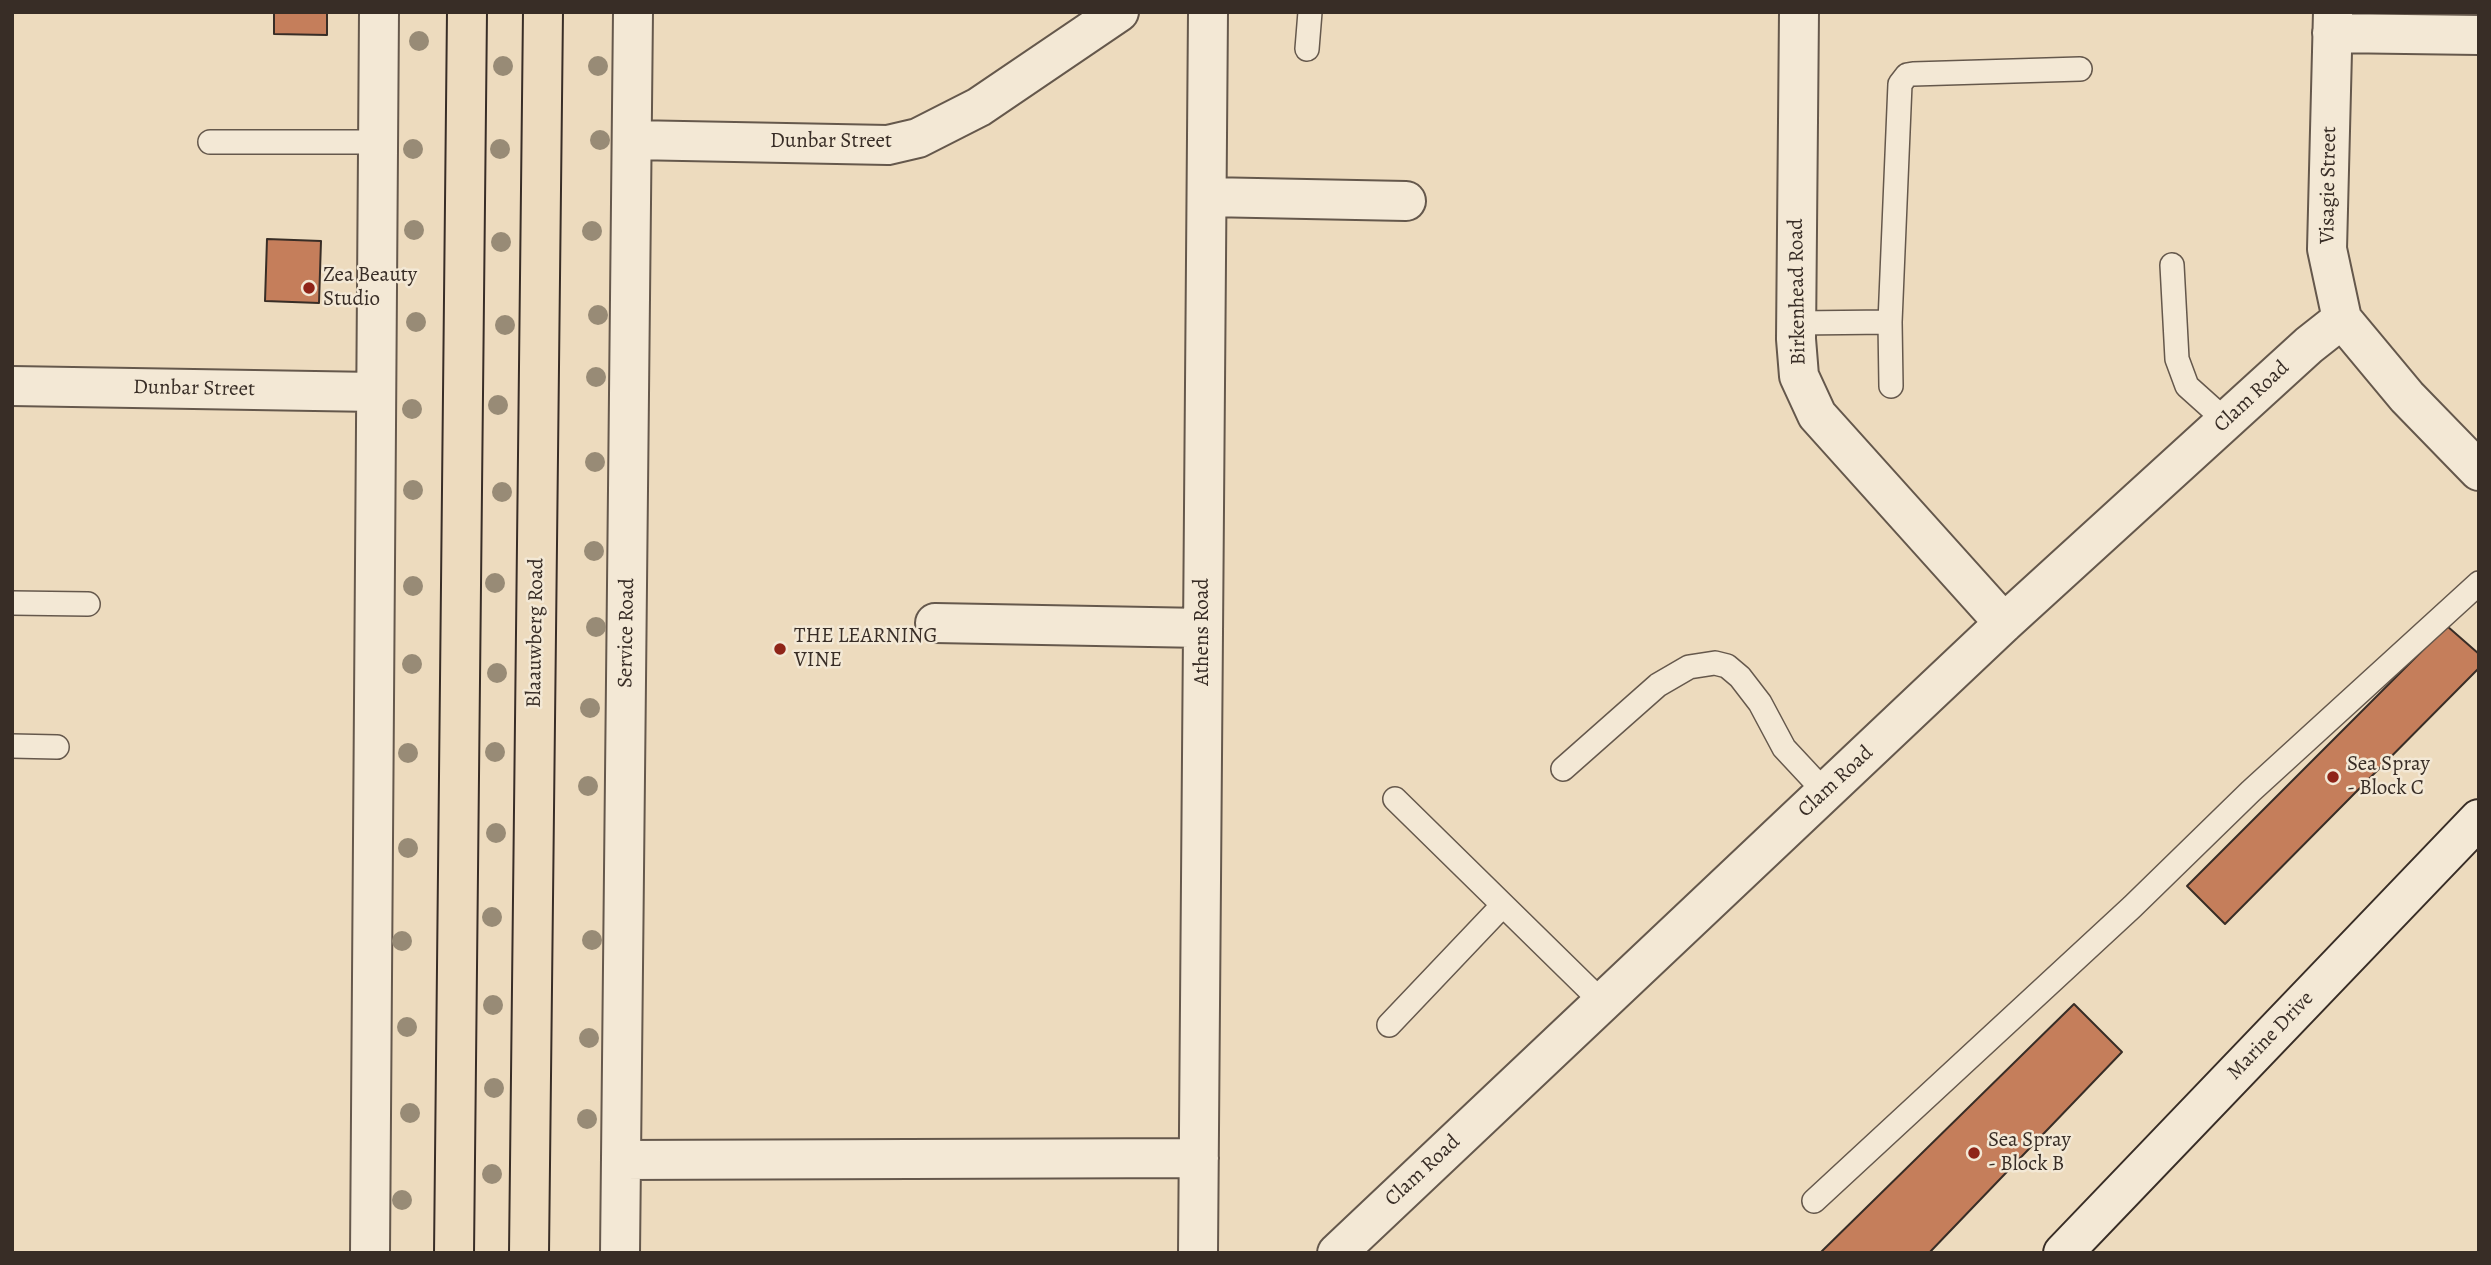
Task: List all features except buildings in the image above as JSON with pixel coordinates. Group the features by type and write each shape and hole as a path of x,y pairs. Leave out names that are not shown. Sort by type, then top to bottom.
{"main road":[{"path":"454,1253 467,12"},
{"name":"Blaauwberg Road","path":"528,1253 543,12"}],"street":[{"path":"369,1253 379,12"},
{"name":"Service Road","path":"620,1253 633,12"},
{"name":"Dunbar Street","path":"632,140 888,145 918,138 979,107 1119,12"},
{"name":"Athens Road","path":"1198,1253 1208,12"},
{"name":"Birkenhead Road","path":"1799,12 1796,323 1799,376 1817,415 2004,623"},
{"path":"2332,22 2479,35"},
{"name":"Visagie Street","path":"2332,22 2327,248 2342,319 2407,397 2479,471"},
{"path":"1207,197 1406,201"},
{"name":"Clam Road","path":"1337,1253 2004,623 2309,345 2342,319"},
{"name":"Dunbar Street","path":"12,386 375,392"},
{"path":"935,623 1203,628"},
{"name":"Marine Drive","path":"2063,1253 2479,819"},
{"path":"621,1160 1199,1157"}],"lane":[{"path":"1307,49 1310,12"},
{"path":"1891,386 1890,322 1900,84 1903,79 1913,74 2080,69"},
{"path":"210,142 378,142"},
{"path":"2172,265 2177,359 2181,373 2187,386 2226,421"},
{"path":"1796,323 1890,322"},
{"path":"1814,1201 2132,907 2261,782 2479,583"},
{"path":"12,603 88,604"},
{"path":"1563,769 1658,685 1689,667 1715,663 1727,666 1740,677 1784,748 1825,792"},
{"path":"12,746 57,747"},
{"path":"1395,799 1602,1002"},
{"path":"1389,1025 1503,905"}],"place":[{"name":"Zea Beauty Studio","path":"309,288"},
{"name":"THE LEARNING VINE","path":"780,649"},
{"name":"Sea Spray - Block C","path":"2333,777"},
{"name":"Sea Spray - Block B","path":"1974,1153"}]}
